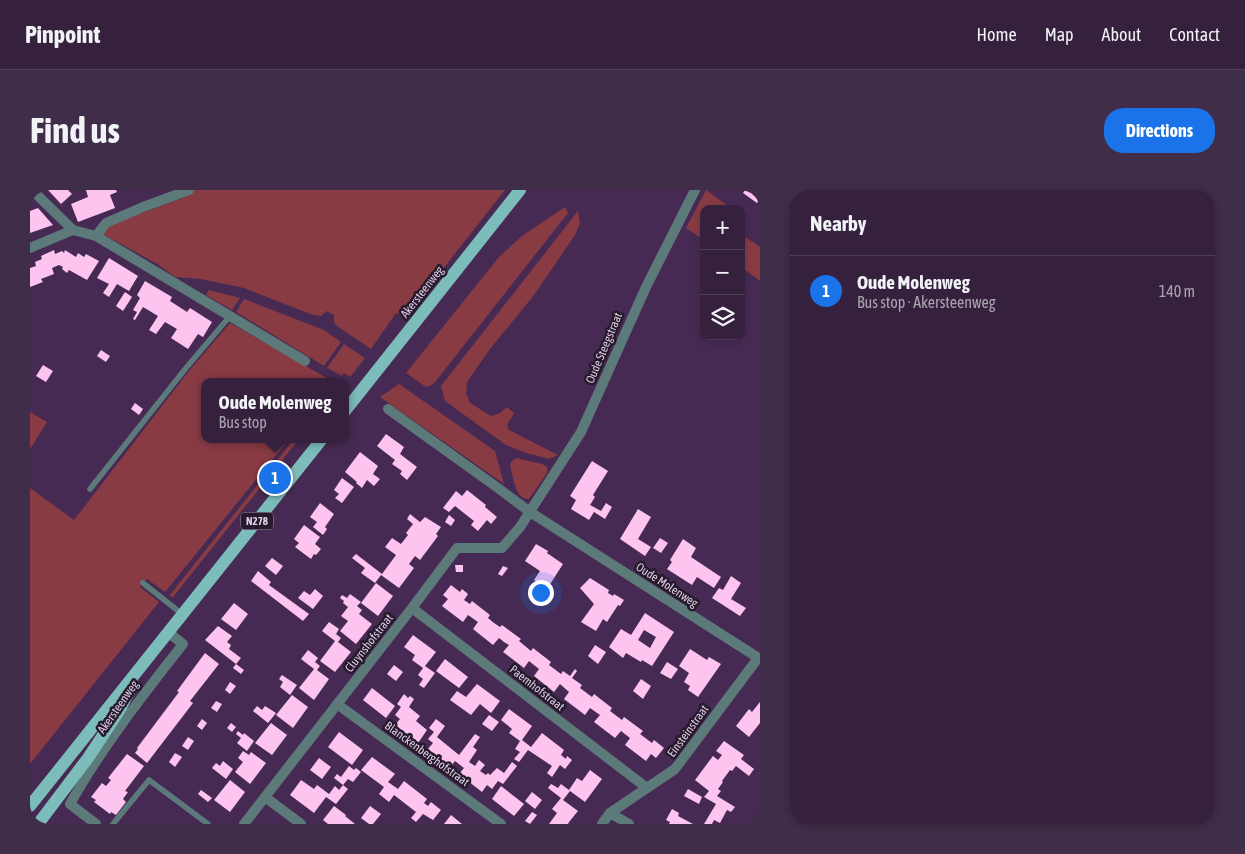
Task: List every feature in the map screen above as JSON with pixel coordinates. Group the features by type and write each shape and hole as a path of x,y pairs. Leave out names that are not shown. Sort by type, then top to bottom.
{"main road":[{"name":"Akersteenweg","path":"349,406 520,190"},
{"name":"Akersteenweg","path":"30,806 319,443"},
{"name":"Akersteenweg","path":"38,824 82,774 119,711 134,677"}],"street":[{"path":"96,236 106,223 189,190"},
{"name":"Oude Steegstraat","path":"530,512 581,432 642,294 695,190"},
{"path":"35,191 73,230 96,236 305,361"},
{"path":"30,248 73,230"},
{"name":"Oude Molenweg","path":"388,409 530,512 759,658"},
{"name":"Cluynshofstraat","path":"244,824 457,548 502,548 530,512"},
{"name":"Paemhofstraat","path":"412,608 646,788"},
{"name":"Akersteenweg","path":"96,824 70,804 82,774 183,644 169,633"},
{"name":"Einsteinstraat","path":"602,824 610,813 675,769 759,658"},
{"name":"Blanckenberghofstraat","path":"338,704 496,822"},
{"path":"265,797 301,824"},
{"path":"610,813 629,824"}],"lane":[{"path":"90,489 230,316"},
{"path":"143,583 183,615"},
{"path":"113,824 149,780 208,824"}],"shaded area":[{"path":"177,190 505,190 406,316 396,313 371,349 337,326 334,322 334,315 327,311 321,316 313,315 244,288 201,279 175,277 159,265 99,232 125,219 183,198"},
{"path":"706,190 727,205 700,205 700,237 686,228"},
{"path":"565,207 568,213 436,381 426,387 406,373 499,257 522,236"},
{"path":"578,211 580,223 575,235 534,295 490,349 467,382 466,393 470,403 491,416 500,413 507,407 514,413 507,425 509,430 558,455 549,459 506,445 445,401 441,386"},
{"path":"745,237 760,247 760,281 745,270"},
{"path":"209,290 240,298 232,310 206,295"},
{"path":"244,299 324,330 341,342 324,366 236,312"},
{"path":"230,323 327,378 201,378 201,443 286,443 165,592 147,579 140,587 159,602 30,764 30,488 74,520 189,371"},
{"path":"344,344 365,358 350,377 344,373 342,376 327,368"},
{"path":"399,384 495,451 504,484 380,397"},
{"path":"30,412 47,422 30,449"},
{"path":"291,443 296,443 173,597 169,596"},
{"path":"516,458 547,467 547,473 529,499 521,496 515,486 510,465"}],"building":[{"path":"48,190 68,190 72,194 61,204"},
{"path":"86,190 116,190 117,192 110,195 115,208 78,222 71,204 88,197"},
{"path":"745,190 760,190 760,198 757,203 743,193"},
{"path":"38,208 53,225 30,233 30,211"},
{"path":"54,250 55,254 62,251 64,253 65,250 76,257 78,253 84,257 86,254 99,261 87,280 69,270 67,273 59,265 52,268 54,274 41,279 43,282 30,287 30,268 36,266 35,262 42,259 41,256"},
{"path":"109,258 138,276 129,291 117,284 109,297 103,293 109,284 97,278"},
{"path":"145,281 172,297 170,301 187,312 190,308 212,322 203,337 198,334 188,349 171,338 177,329 165,322 156,334 149,330 158,316 143,307 135,320 133,319 137,312 133,310 140,298 137,295"},
{"path":"125,292 132,297 123,311 116,306"},
{"path":"101,350 110,356 106,362 97,356"},
{"path":"43,365 53,371 46,382 36,376"},
{"path":"135,403 143,409 139,415 131,409"},
{"path":"386,434 404,447 400,454 417,467 407,480 400,474 402,471 392,464 395,460 377,446"},
{"path":"360,452 378,466 373,474 380,479 374,486 367,480 362,488 345,472"},
{"path":"592,461 608,471 593,495 595,497 590,505 601,511 606,503 612,507 605,519 594,512 589,520 571,509 576,500 570,496"},
{"path":"342,478 354,487 342,503 335,498 339,494 334,490"},
{"path":"467,490 486,505 485,507 497,517 491,524 487,520 478,531 471,525 474,521 455,506 449,512 443,508 456,491 462,496"},
{"path":"320,503 334,514 325,527 327,529 323,535 313,527 317,522 310,517"},
{"path":"638,509 651,517 638,539 651,547 645,556 620,539"},
{"path":"410,514 420,522 425,517 441,527 436,534 438,536 420,560 415,556 409,564 414,568 399,588 381,575 375,583 361,573 365,568 352,558 356,554 382,574 396,555 385,547 392,538 401,544 408,535 406,533 413,524 407,519"},
{"path":"449,515 455,520 451,526 445,522"},
{"path":"304,525 320,537 315,544 321,549 311,559 295,547 299,543 294,539"},
{"path":"660,538 668,543 661,553 653,548"},
{"path":"683,539 696,548 691,557 721,577 714,588 697,577 692,585 667,569 672,562 670,560"},
{"path":"536,544 548,551 547,553 563,564 547,589 534,580 540,571 525,561"},
{"path":"272,558 283,566 276,575 265,566"},
{"path":"455,565 463,565 463,572 456,572"},
{"path":"503,566 508,568 502,576 498,574"},
{"path":"258,571 271,582 269,585 309,614 303,621 251,581"},
{"path":"731,576 741,583 731,599 746,608 740,616 712,598 719,588 723,590"},
{"path":"590,578 609,590 608,593 624,600 620,606 618,605 607,622 603,619 596,631 581,622 594,604 580,588"},
{"path":"376,583 393,596 378,616 361,603"},
{"path":"451,585 460,592 462,589 468,594 464,600 470,604 472,601 490,615 488,618 494,623 500,627 502,625 521,639 519,641 531,651 533,648 551,662 549,665 561,674 563,671 570,676 575,669 577,671 572,678 582,685 580,688 592,697 594,694 612,708 610,711 622,720 624,717 643,731 640,734 652,743 654,740 664,748 656,758 651,754 646,761 625,745 630,738 621,731 615,738 594,722 600,715 590,708 585,715 564,699 569,692 560,684 554,692 534,676 539,669 529,661 524,668 503,652 509,645 499,638 493,645 473,629 478,622 468,615 463,622 442,606 448,599 443,595"},
{"path":"315,589 323,596 313,609 298,598 304,591 310,595"},
{"path":"350,594 361,602 357,606 362,610 359,614 372,624 356,644 340,631 348,621 341,616 348,607 340,598 342,595 347,598"},
{"path":"234,603 248,614 236,630 221,619"},
{"path":"645,613 674,632 652,666 626,653 623,658 609,647 621,629 631,635","holes":["644,630 656,637 650,648 638,640"]},
{"path":"329,622 339,629 336,634 341,638 338,642 351,652 335,672 320,661 335,641 322,631"},
{"path":"218,626 232,636 227,642 231,645 229,649 241,658 236,664 205,640"},
{"path":"413,635 436,652 425,666 435,673 424,688 419,685 423,679 418,675 423,668 412,660 415,655 404,647"},
{"path":"595,645 606,652 598,664 588,656"},
{"path":"690,649 707,660 709,657 721,664 698,697 688,690 690,686 684,682 689,673 679,666"},
{"path":"308,650 318,658 315,662 320,666 317,670 329,679 314,700 299,688 314,669 301,659"},
{"path":"205,653 219,664 190,701 193,703 147,763 135,753 137,748 179,692 177,691"},
{"path":"445,659 468,677 459,688 436,671"},
{"path":"667,662 678,669 671,679 660,673"},
{"path":"236,664 244,670 241,674 233,668"},
{"path":"394,665 403,672 396,681 387,674"},
{"path":"282,675 297,685 290,695 280,687 283,682 279,679"},
{"path":"641,679 651,686 643,699 633,691"},
{"path":"230,682 236,686 230,694 225,690"},
{"path":"477,684 500,701 491,713 480,704 471,715 450,700 457,691 466,697"},
{"path":"372,688 395,706 386,718 363,700"},
{"path":"404,694 408,698 410,696 414,699 409,707 420,716 416,721 427,730 418,743 395,725 400,719 395,715 401,707 397,704"},
{"path":"292,695 308,707 293,728 276,715"},
{"path":"216,701 222,704 217,712 211,708"},
{"path":"760,702 760,723 749,737 736,726 749,709 752,712"},
{"path":"257,706 262,710 265,706 276,713 268,723 253,711"},
{"path":"509,709 532,726 522,740 531,747 542,733 564,750 561,755 566,759 567,756 572,760 565,769 560,765 552,777 547,773 552,766 528,750 519,762 514,759 520,752 515,749 520,741 509,733 512,729 501,720"},
{"path":"489,715 499,722 492,731 482,724"},
{"path":"202,719 207,723 202,730 197,726"},
{"path":"436,719 445,726 437,737 459,755 475,734 480,737 473,747 477,750 469,762 475,766 479,760 485,765 480,771 486,775 488,773 490,775 497,768 504,773 512,762 517,766 503,784 498,781 492,789 487,785 482,792 459,774 464,768 455,761 450,767 427,750 433,743 428,739 434,732 429,728"},
{"path":"231,723 236,727 232,732 227,728"},
{"path":"271,723 287,735 272,755 255,743"},
{"path":"238,731 254,741 247,751 237,743 241,738 236,734"},
{"path":"339,732 363,750 352,765 328,747"},
{"path":"188,737 194,741 188,750 182,746"},
{"path":"724,741 744,755 741,759 754,769 749,776 736,766 732,771 730,770 718,789 721,791 717,796 735,807 731,812 727,810 720,823 714,820 712,824 704,824 716,804 704,797 709,791 695,780 713,756 718,760 722,755 716,751"},
{"path":"243,751 249,755 251,752 266,763 250,784 235,772 243,762 238,758"},
{"path":"175,753 182,757 175,767 169,762"},
{"path":"127,754 144,766 125,791 128,792 123,799 126,802 116,815 111,812 110,814 94,802 96,800 91,797 102,783 106,786 111,780 108,778"},
{"path":"372,757 395,774 388,782 398,789 404,781 427,799 424,803 428,806 431,802 441,810 433,820 423,814 416,822 411,818 416,812 394,795 389,802 379,794 384,787 361,770"},
{"path":"319,758 331,767 322,779 310,770"},
{"path":"223,761 233,769 226,779 212,768 216,763 220,766"},
{"path":"349,766 361,772 353,782 348,779 343,785 334,778 337,774 341,777"},
{"path":"590,770 602,779 585,802 570,791 563,800 578,811 568,824 549,824 557,813 552,809 561,798 548,788 551,784 558,788 561,784 569,790 577,778 582,781"},
{"path":"230,780 245,792 230,812 214,800"},
{"path":"301,780 314,789 317,785 329,794 335,786 339,790 343,785 348,789 336,804 326,797 314,813 290,795"},
{"path":"501,786 524,804 514,816 492,799"},
{"path":"688,789 702,797 699,804 684,796"},
{"path":"201,790 212,798 208,802 198,794"},
{"path":"532,792 542,800 535,809 525,801"},
{"path":"334,806 355,824 328,824 323,820"},
{"path":"370,806 381,814 373,824 369,824 361,818"},
{"path":"672,809 679,813 678,816 693,824 669,824 670,822 666,820"},
{"path":"532,812 537,815 530,824 525,821"},
{"path":"451,815 462,824 444,824"}],"place":[{"name":"Oude Molenweg","path":"275,478"}]}
